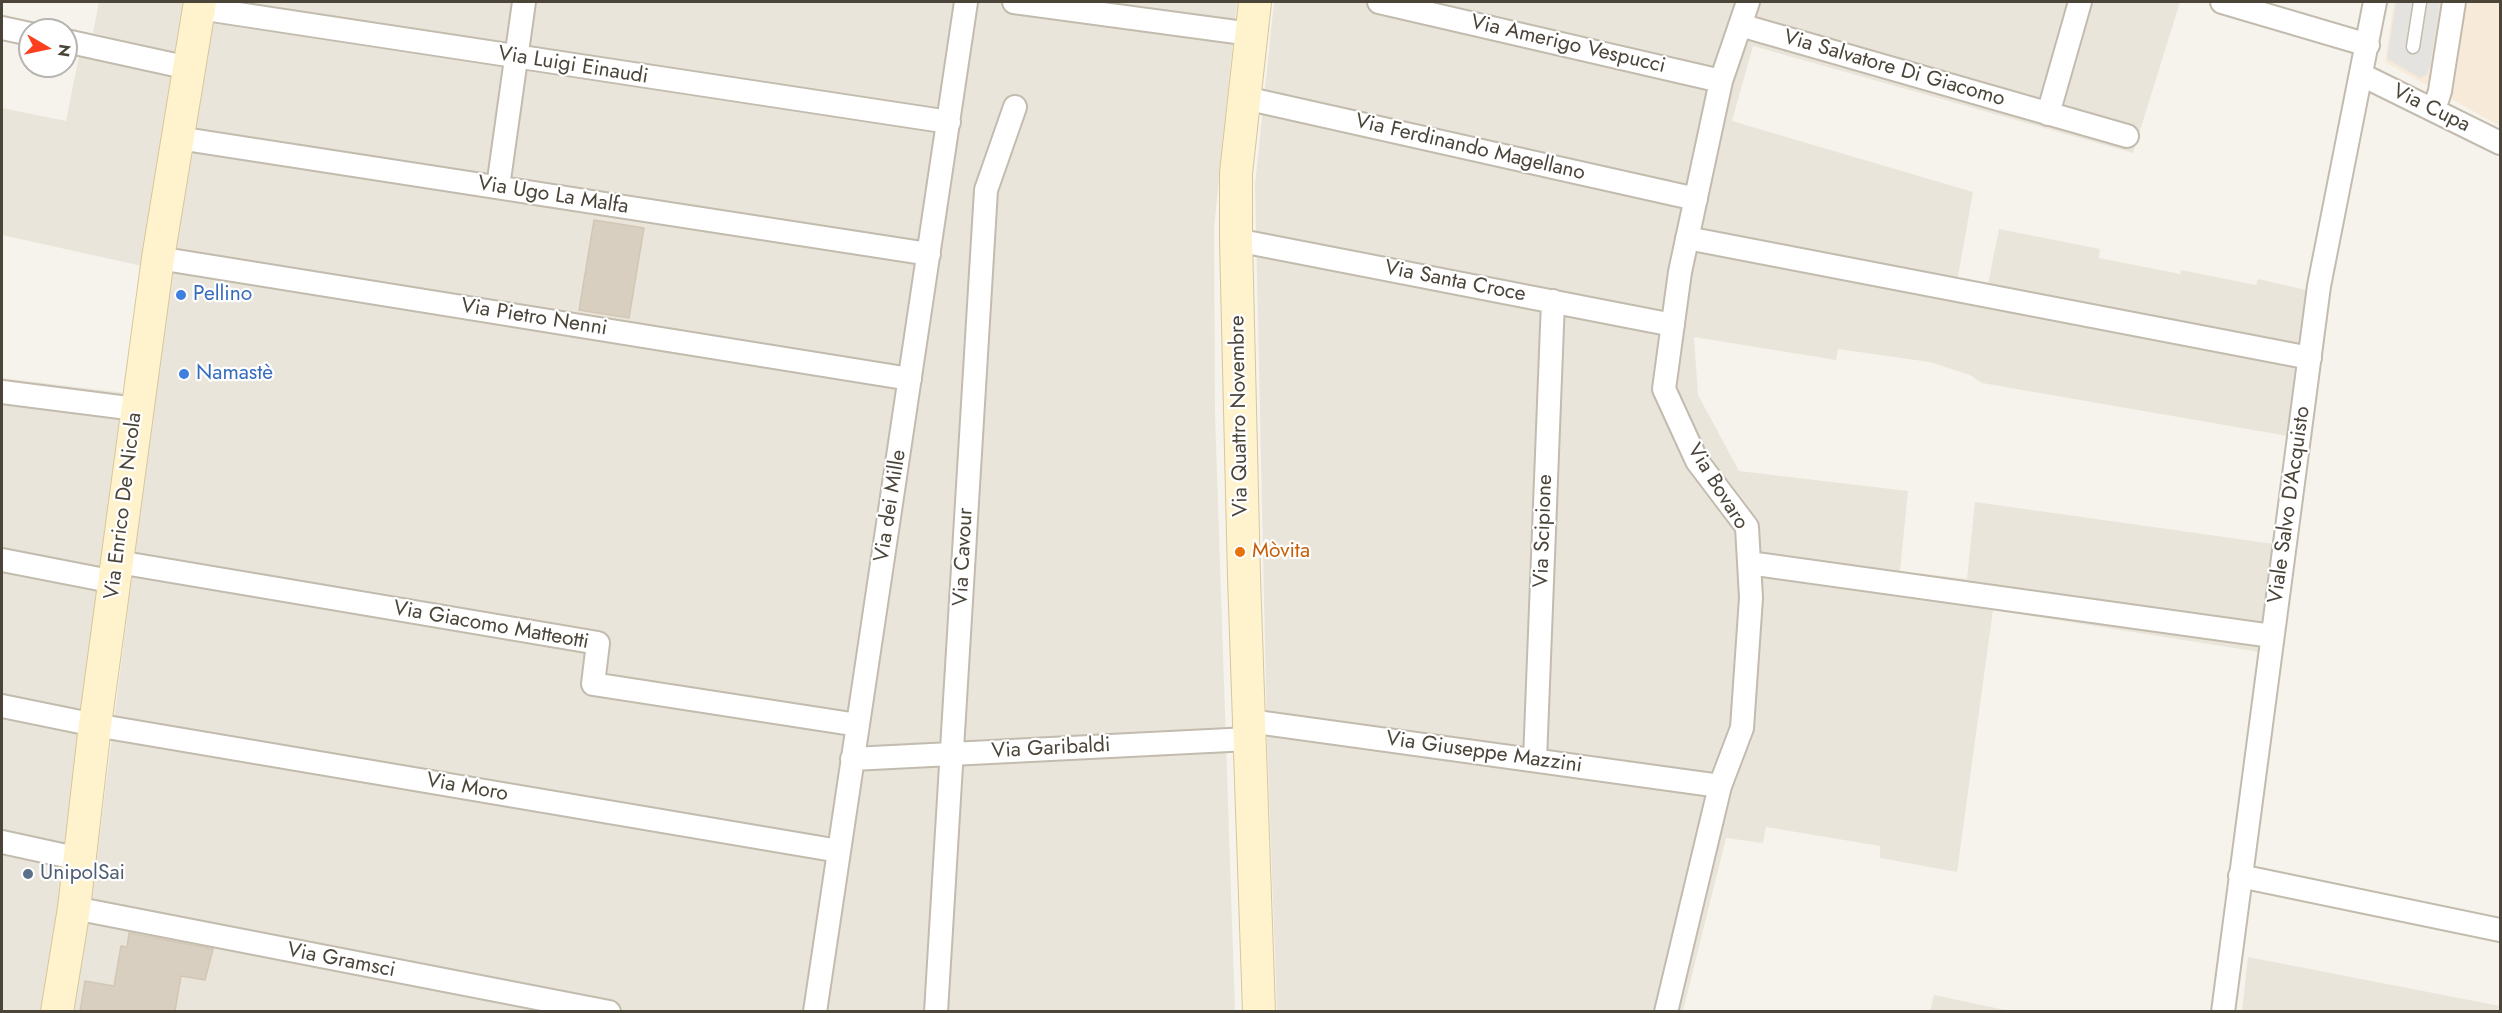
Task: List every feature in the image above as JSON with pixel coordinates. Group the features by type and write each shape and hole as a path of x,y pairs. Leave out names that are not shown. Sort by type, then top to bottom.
{"street":[{"path":"498,188 524,2"},
{"name":"Via dei Mille","path":"815,1011 966,2"},
{"path":"1014,2 1251,34"},
{"name":"Via Quattro Novembre","path":"1255,2 1236,173 1236,240 1259,1011"},
{"name":"Via Amerigo Vespucci","path":"1379,2 1721,81"},
{"name":"Via Bovaro","path":"1666,1011 1720,786 1742,728 1751,598 1747,527 1697,461 1664,389 1680,272 1721,81 1748,2"},
{"path":"2048,114 2080,2"},
{"path":"2222,2 2368,45"},
{"name":"Viale Salvo D'Acquisto","path":"2223,1011 2319,286 2375,2"},
{"path":"2434,110 2440,91 2454,2"},
{"name":"Via Luigi Einaudi","path":"199,5 515,58 949,122"},
{"name":"Via Enrico De Nicola","path":"57,1011 74,908 136,409 199,5"},
{"name":"Via Salvatore Di Giacomo","path":"1740,25 2127,136"},
{"path":"2,28 18,31"},
{"path":"78,44 189,68"},
{"name":"Via Cupa","path":"2361,75 2500,143"},
{"name":"Via Ferdinando Magellano","path":"1245,98 1696,199"},
{"name":"Via Cavour","path":"936,1011 986,190 1015,107"},
{"name":"Via Ugo La Malfa","path":"178,138 929,254"},
{"path":"1687,238 2310,358"},
{"name":"Via Santa Croce","path":"1236,240 1673,325"},
{"name":"Via Pietro Nenni","path":"158,258 910,379"},
{"name":"Via Scipione","path":"1535,760 1553,301"},
{"path":"2,392 136,409"},
{"path":"2,560 116,572"},
{"path":"1749,563 2272,636"},
{"name":"Via Giacomo Matteotti","path":"116,572 598,643 593,684 858,725"},
{"name":"Via Moro","path":"2,706 96,725 838,851"},
{"name":"Via Garibaldi","path":"852,759 952,754 1249,730"},
{"name":"Via Giuseppe Mazzini","path":"1249,730 1535,760 1720,786"},
{"path":"2,842 80,859"},
{"path":"2240,876 2500,930"},
{"name":"Via Gramsci","path":"74,908 609,1011"}],"lane":[{"path":"2413,47 2420,2"}],"shaded area":[{"path":"99,2 188,2 179,53 93,33"},
{"path":"212,2 1237,2 1214,228 1215,415 1235,1011 72,1012 94,881 145,471 152,393"},
{"path":"1274,2 2180,2 2133,153 1753,46 1732,121 1973,192 1957,282 1987,289 1999,229 2100,249 2099,258 2180,274 2181,270 2256,285 2258,279 2310,291 2288,436 1982,383 1970,375 1930,362 1838,349 1836,360 1694,337 1698,395 1739,471 1908,491 1900,571 1967,579 1975,502 2274,544 2260,652 1993,610 1957,872 1880,858 1880,846 1766,827 1763,843 1726,838 1683,1011 1277,1011 1267,737 1255,185"},
{"path":"2394,2 2500,2 2500,126 2385,62"},
{"path":"2396,2 2440,2 2430,67 2426,75 2420,78 2387,59"},
{"path":"79,56 176,74 142,266 2,235 2,108 66,121 75,78 78,78"},
{"path":"2,378 126,393 58,907 42,1011 2,1012"},
{"path":"2248,957 2500,1006 2500,1011 2242,1011"},
{"path":"1934,995 2010,1011 1930,1011"}],"building":[{"path":"594,220 644,228 629,318 579,310"},
{"path":"129,933 213,949 205,980 181,976 175,1011 80,1011 85,981 114,986 121,946 127,947"}],"place":[{"name":"Pellino","path":"181,295"},
{"name":"Namastè","path":"184,374"},
{"name":"Mòvita","path":"1240,552"},
{"name":"UnipolSai","path":"28,874"}]}
